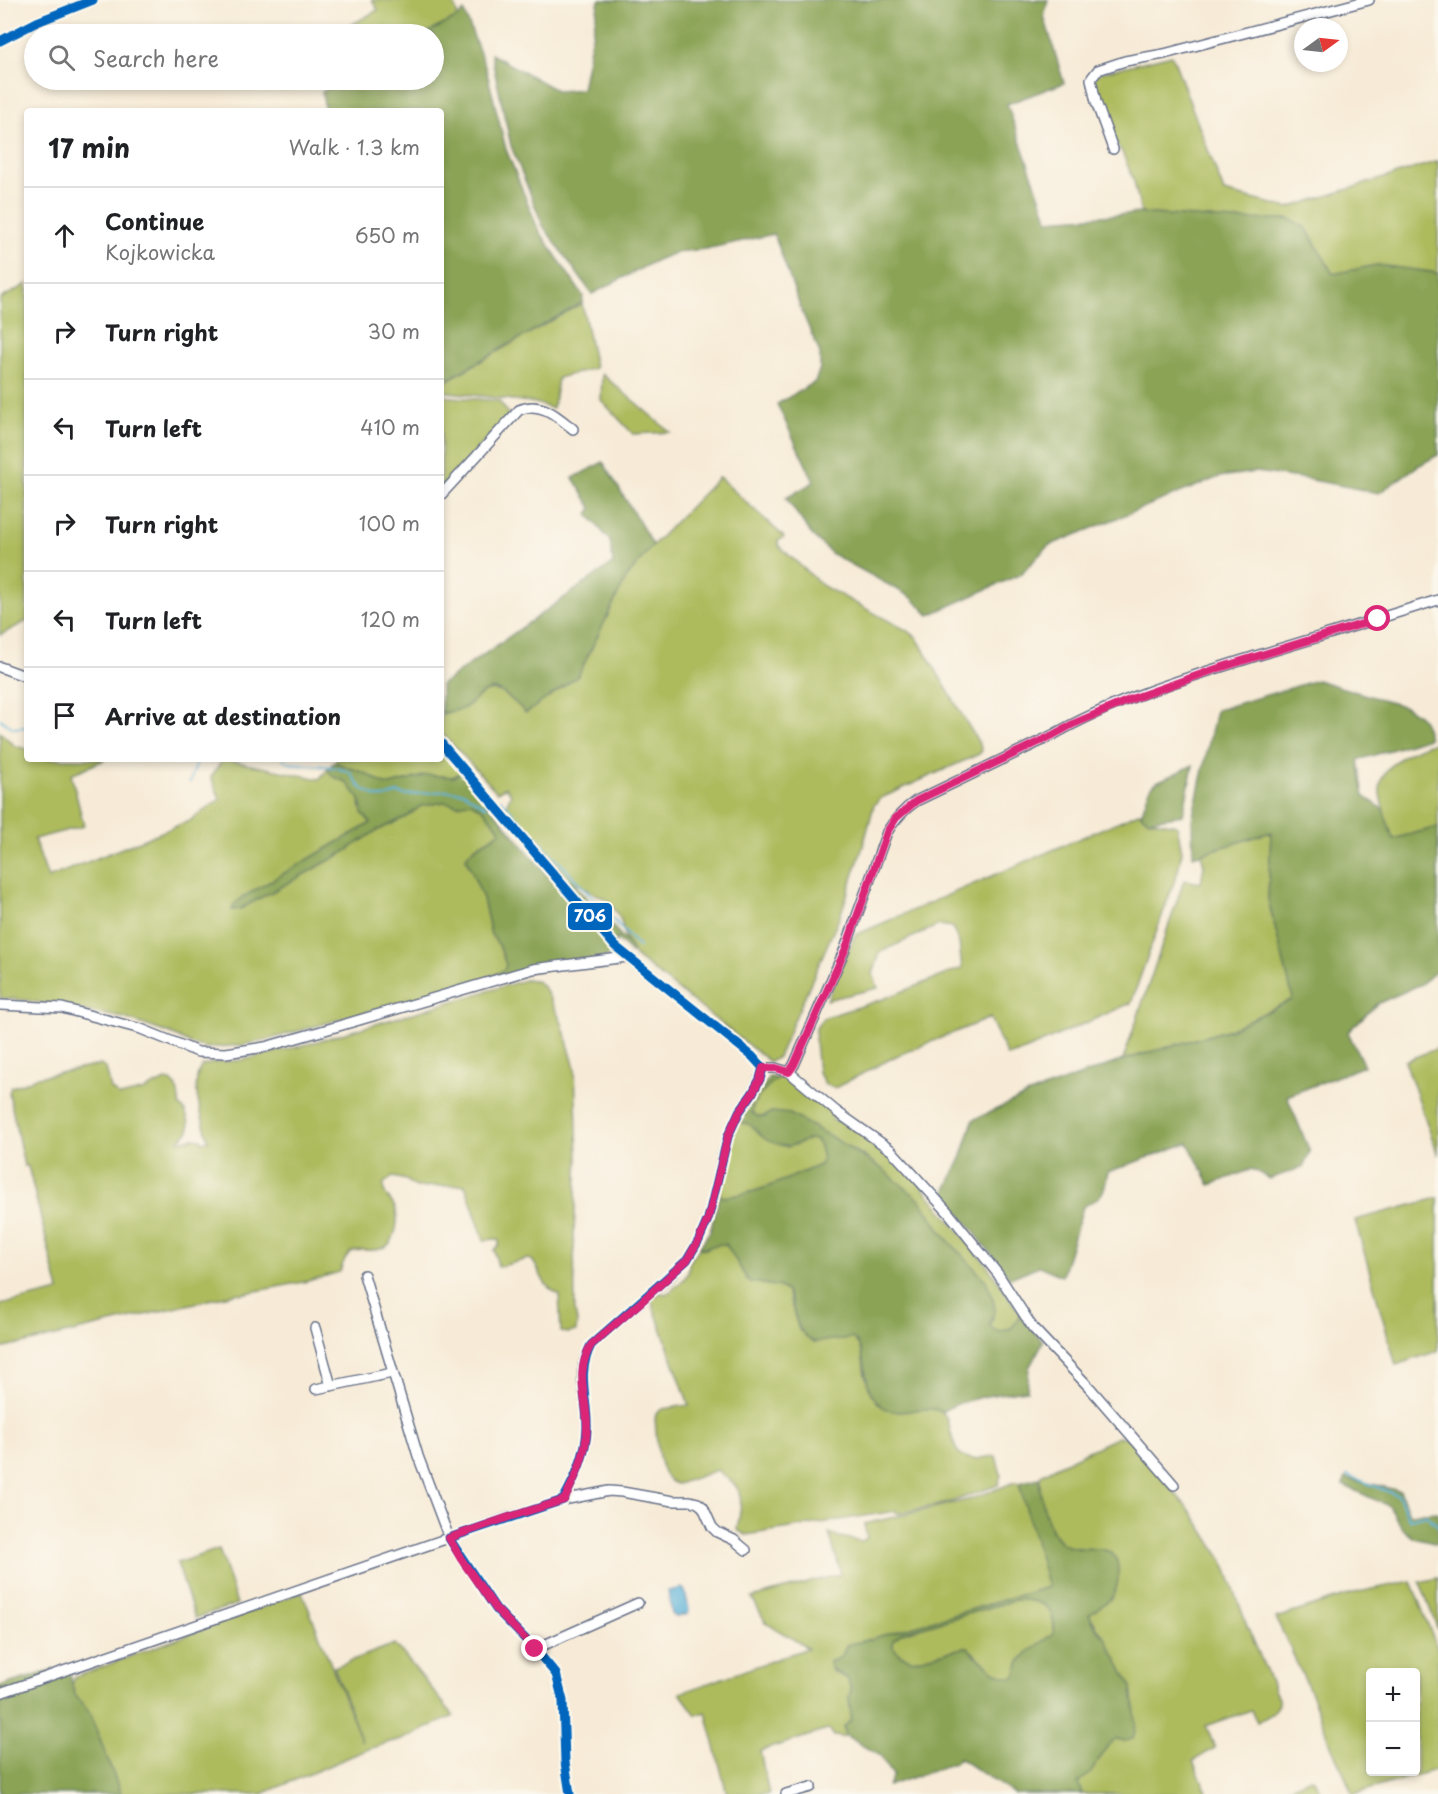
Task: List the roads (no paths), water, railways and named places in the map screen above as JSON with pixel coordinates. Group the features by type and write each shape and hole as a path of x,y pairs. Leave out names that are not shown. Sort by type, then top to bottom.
{"street":[{"path":"1113,149 1096,102 1091,79 1098,70 1125,61 1164,54 1369,0"},
{"path":"33,24 88,1"},
{"path":"0,40 24,28"},
{"path":"444,492 519,410 530,406 548,410 573,429"},
{"path":"789,1072 846,948 887,832 905,809 916,801 1073,724 1134,698 1216,669 1438,600"},
{"path":"0,667 24,675"},
{"path":"444,745 615,946 627,957 752,1056 763,1068 776,1068 789,1072 837,1112 891,1150 948,1212 991,1265 1034,1328 1090,1388 1174,1485"},
{"path":"0,1005 62,1008 141,1029 198,1052 226,1053 265,1047 533,969 627,957"},
{"path":"564,1500 585,1451 587,1425 582,1384 585,1354 591,1345 687,1260 708,1219 728,1136 739,1112 760,1079 763,1068"},
{"path":"364,1275 418,1456 449,1538 496,1609 556,1674 563,1701 570,1794"},
{"path":"315,1328 331,1386"},
{"path":"316,1389 392,1373"},
{"path":"0,1693 509,1517 564,1500 609,1491 698,1503 703,1507 712,1527 717,1532 734,1540 746,1550"},
{"path":"535,1649 638,1603"},
{"path":"786,1794 812,1787"}],"water":[{"path":"682,1588 685,1591 689,1610 688,1614 676,1617 672,1614 668,1591"}],"waterway":[{"path":"0,719 13,728 24,727"},
{"path":"190,782 196,762"},
{"path":"288,762 333,767 350,772 360,787 377,797 398,793 405,795 447,791 463,792 487,806"},
{"path":"500,799 639,947"},
{"path":"1347,1475 1399,1496 1409,1519 1426,1515 1438,1526"}]}
